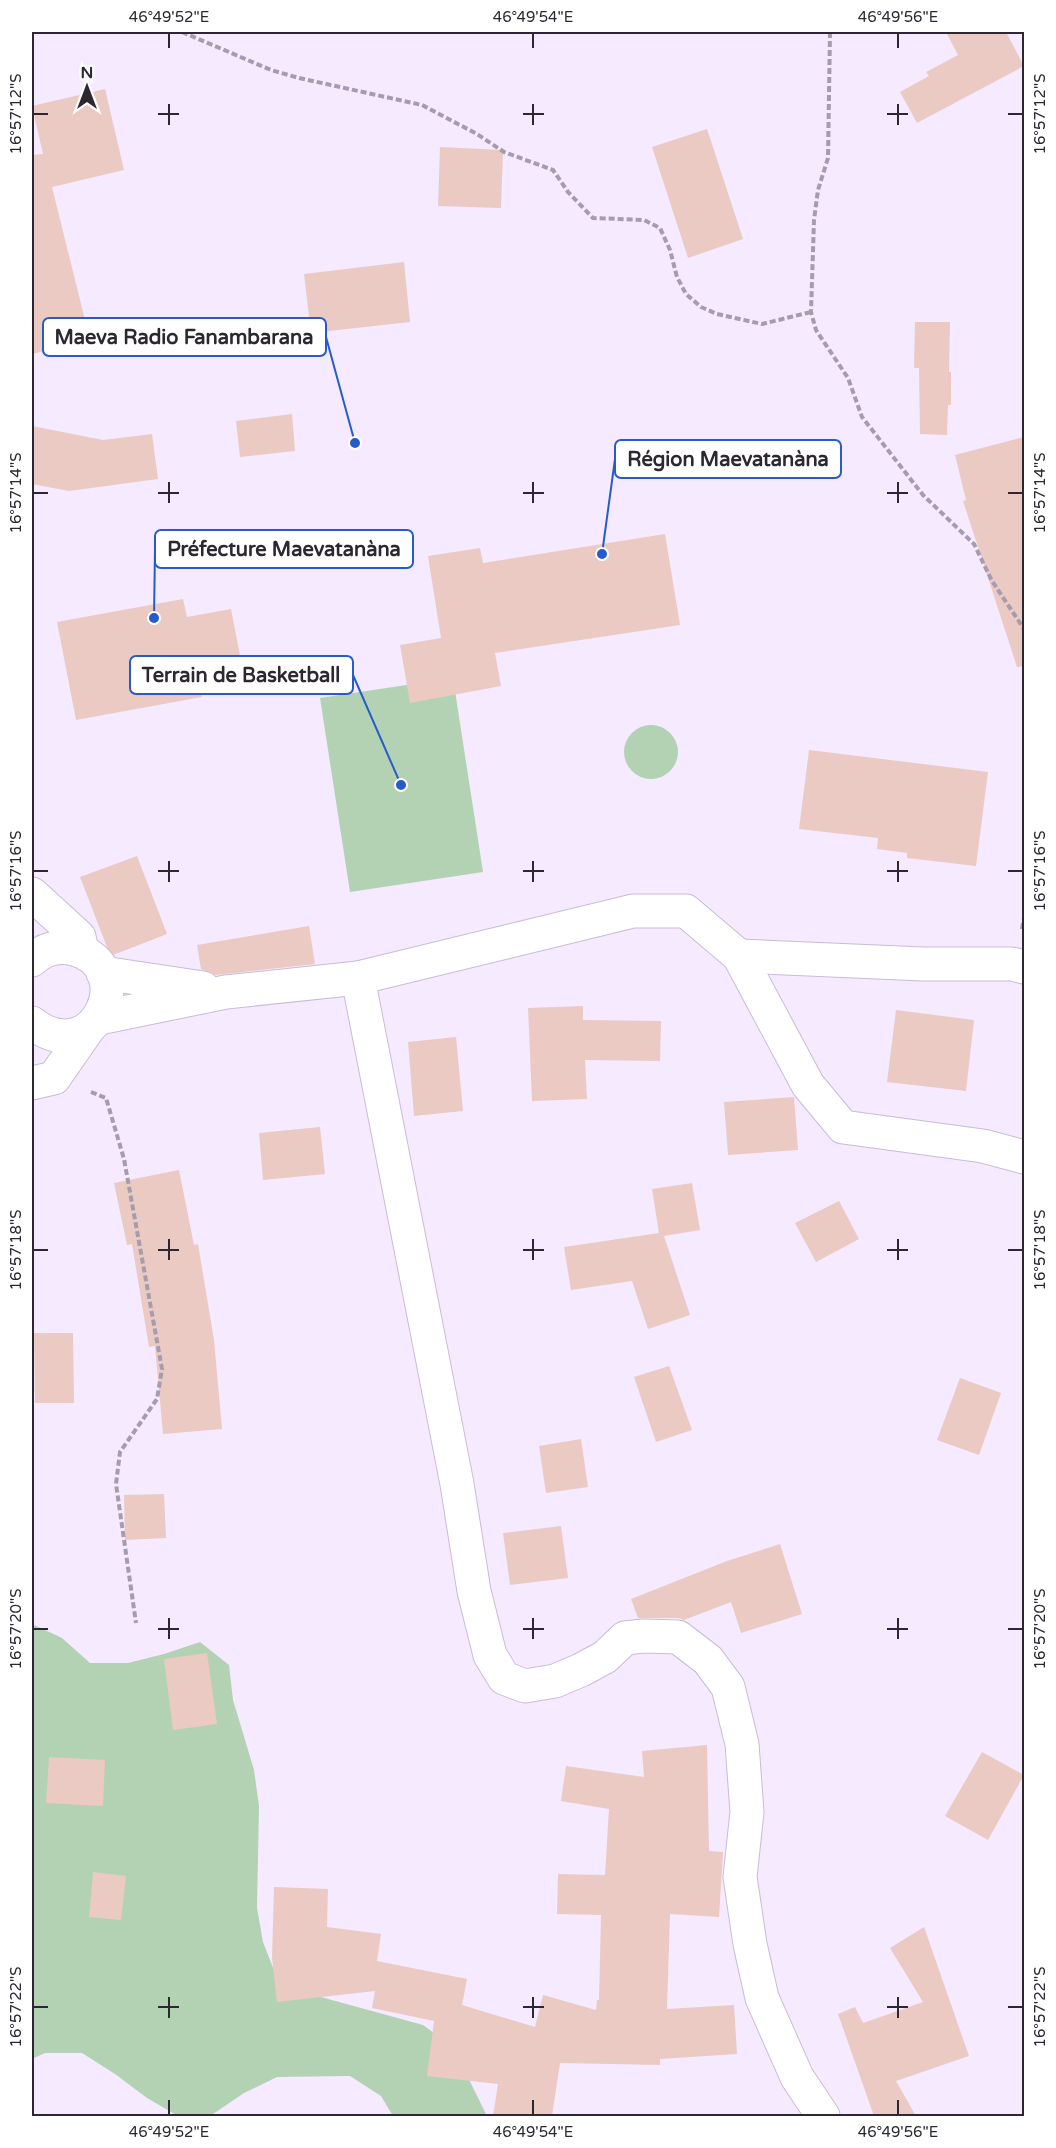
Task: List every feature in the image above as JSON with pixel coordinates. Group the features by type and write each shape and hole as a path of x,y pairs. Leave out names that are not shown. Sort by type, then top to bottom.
{"street":[{"path":"32,894 79,936 107,988 106,1004 93,1023 43,1080"},
{"path":"32,1023 43,1032 58,1036 74,1035 93,1023 226,992 358,978 633,911 686,911 739,956 808,1085 843,1127 983,1146 1024,1157"},
{"path":"32,960 51,948 67,947 93,962 226,992"},
{"path":"739,956 923,964 1012,964 1024,967"},
{"path":"358,978 457,1484 474,1592 490,1655 504,1678 525,1686 555,1681 581,1670 605,1657 625,1638 678,1637 708,1660 728,1687 741,1744 747,1812 740,1877 750,1944 762,1998 797,2077 823,2116"}],"path":[{"path":"182,32 271,70 422,105 477,134 504,152 553,171 568,192 593,218 644,220 660,228 670,250 677,277 686,294 701,307 717,314 762,324 811,312"},
{"path":"830,32 828,158 816,200 811,312 816,330 848,378 862,417 923,495 974,544 992,581 1024,629"},
{"path":"43,1080 106,1098 124,1159 162,1369 157,1399 120,1452 116,1484 136,1623"}],"green space":[{"path":"453,678 483,872 350,892 320,698"},
{"path":"646,725 656,725 666,729 674,737 678,752 674,767 666,775 656,779 646,779 636,775 628,767 624,757 624,747 628,737 636,729"},
{"path":"32,1624 62,1638 90,1663 128,1663 200,1642 229,1665 233,1700 254,1770 259,1806 257,1908 263,1942 277,1978 310,1994 423,2025 453,2047 486,2114 490,2116 393,2116 381,2096 350,2076 277,2077 244,2093 213,2114 178,2116 147,2098 82,2053 45,2053 32,2059"}],"building":[{"path":"946,32 1006,32 1024,66 917,123 900,92 929,76 926,72 958,55"},
{"path":"105,89 124,170 52,187 90,340 32,354 32,155 43,154 32,106"},
{"path":"707,129 743,239 688,258 652,147"},
{"path":"440,147 503,150 501,208 438,206"},
{"path":"404,262 410,322 311,333 304,274"},
{"path":"915,322 950,322 951,405 948,405 947,435 920,434 919,368 914,368"},
{"path":"292,414 295,451 240,457 236,421"},
{"path":"32,426 103,440 152,434 158,479 69,491 32,484"},
{"path":"1024,437 1024,666 1017,667 963,501 966,500 955,455"},
{"path":"665,534 680,625 495,653 501,686 410,703 400,645 441,638 428,556 480,548 483,563"},
{"path":"183,599 187,617 231,609 244,676 200,684 202,697 76,720 57,622"},
{"path":"809,750 988,772 976,866 907,858 907,853 877,849 878,838 799,829"},
{"path":"137,856 167,934 113,955 107,947 80,877"},
{"path":"309,926 315,964 216,975 201,969 197,945"},
{"path":"583,1006 583,1020 661,1021 660,1061 585,1060 587,1099 532,1101 528,1008"},
{"path":"896,1010 974,1020 966,1091 887,1082"},
{"path":"456,1037 463,1111 414,1116 408,1042"},
{"path":"794,1097 798,1150 728,1155 724,1102"},
{"path":"320,1127 325,1174 263,1180 259,1133"},
{"path":"179,1170 194,1245 198,1244 214,1340 222,1429 163,1434 155,1346 149,1347 132,1244 127,1245 114,1183"},
{"path":"692,1183 700,1230 664,1236 690,1315 648,1329 632,1281 571,1290 564,1247 659,1233 652,1189"},
{"path":"839,1201 859,1239 816,1262 795,1223"},
{"path":"34,1333 73,1333 74,1403 35,1403"},
{"path":"669,1366 692,1430 656,1442 634,1377"},
{"path":"960,1378 1001,1393 979,1455 937,1440"},
{"path":"581,1439 588,1487 546,1493 539,1446"},
{"path":"164,1494 166,1538 125,1540 124,1495"},
{"path":"561,1526 568,1578 510,1585 503,1533"},
{"path":"780,1544 802,1614 741,1633 731,1602 684,1620 638,1618 631,1599 727,1561"},
{"path":"207,1653 217,1724 173,1730 164,1659"},
{"path":"707,1745 709,1851 723,1852 719,1917 670,1914 667,2009 734,2005 737,2054 660,2059 660,2065 560,2063 552,2116 493,2116 498,2084 427,2076 434,2021 372,2008 375,1991 277,2002 272,1958 274,1887 328,1889 327,1927 381,1934 377,1961 467,1979 462,2005 535,2027 543,1995 596,2010 597,2000 599,2000 601,1915 557,1914 558,1874 605,1875 609,1809 561,1801 566,1766 644,1777 642,1751"},
{"path":"982,1752 1024,1775 988,1840 945,1816"},
{"path":"49,1757 105,1760 103,1806 46,1803"},
{"path":"93,1872 126,1876 121,1920 89,1917"},
{"path":"924,1927 969,2056 896,2081 916,2116 874,2116 838,2014 855,2007 863,2023 923,2002 890,1948"}],"place":[{"name":"Maeva Radio Fanambarana","path":"355,443"},
{"name":"Région Maevatanàna","path":"602,554"},
{"name":"Préfecture Maevatanàna","path":"154,618"},
{"name":"Terrain de Basketball","path":"401,785"}]}
